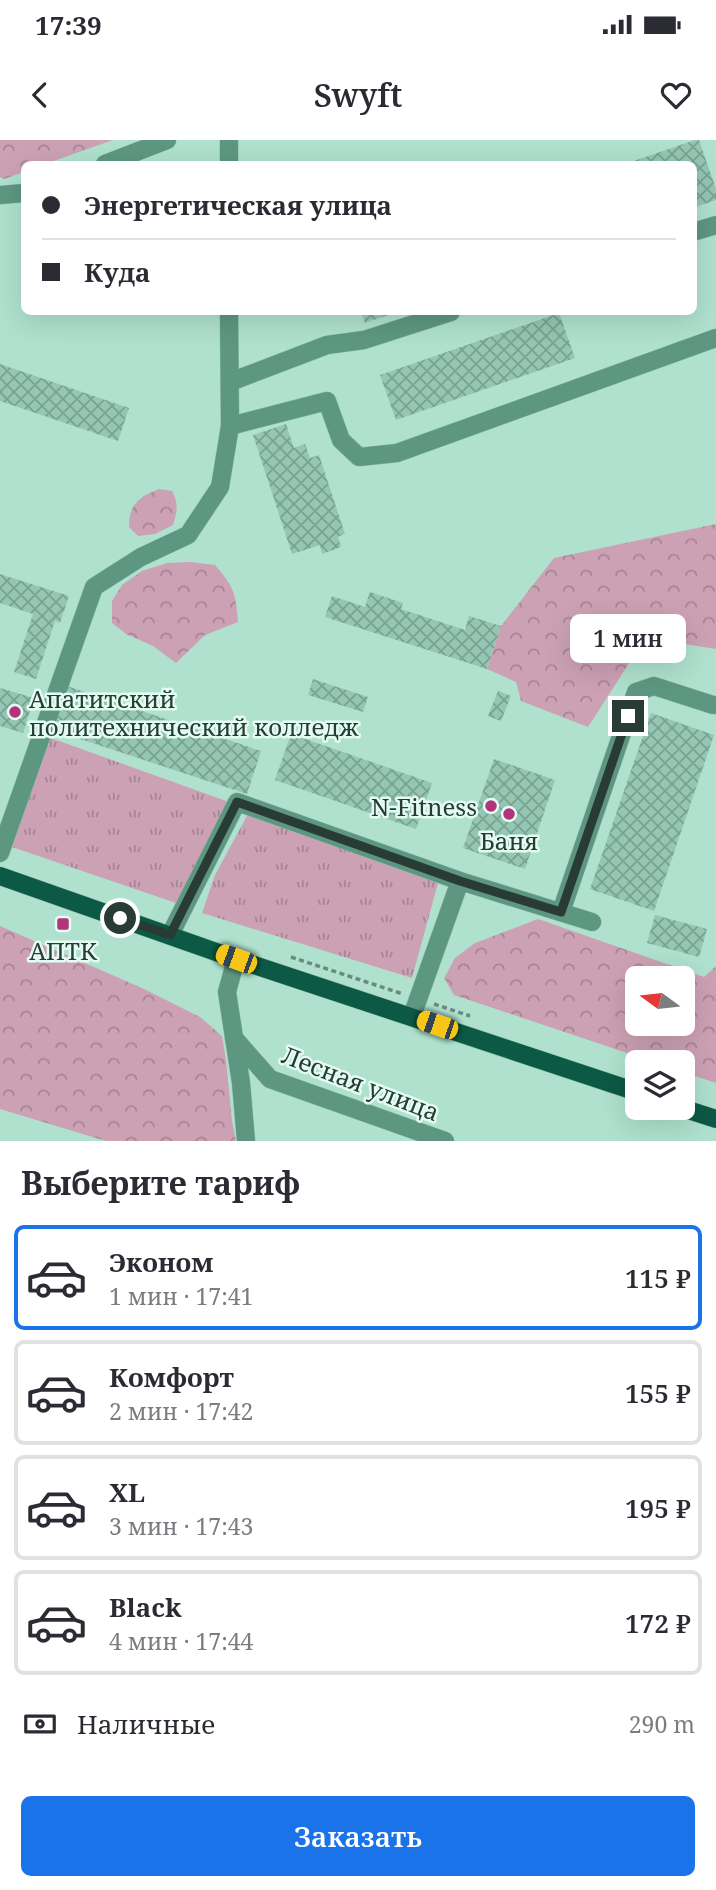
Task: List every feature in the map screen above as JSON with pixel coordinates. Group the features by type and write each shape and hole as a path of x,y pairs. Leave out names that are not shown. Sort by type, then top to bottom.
{"main road":[{"path":"0,876 236,959 625,1088"},
{"path":"695,1112 716,1119"}],"street":[{"path":"113,161 167,140"},
{"path":"229,140 229,161"},
{"path":"0,195 21,192"},
{"path":"697,231 716,225"},
{"path":"0,853 94,587 141,557 188,535 220,487 230,426 229,315"},
{"path":"229,382 327,345 364,340 442,315"},
{"path":"230,426 327,401 341,440 359,457 397,453 716,338"},
{"path":"561,912 636,692 654,686 712,705"},
{"path":"170,935 237,802 460,881 592,922"},
{"path":"412,1016 460,881"},
{"path":"236,959 227,992 241,1083 246,1141"},
{"name":"Лесная улица","path":"234,1038 270,1079 445,1141"}],"path":[{"path":"292,957 470,1016"}],"green space":[{"path":"0,140 113,140 54,161 21,161 21,173 4,179 0,177"},
{"path":"159,489 172,491 176,500 173,525 155,534 138,536 129,527 133,507 141,498"},
{"path":"716,524 716,649 653,639 635,654 588,727 521,701 516,682 487,669 501,626 554,558"},
{"path":"167,563 215,565 233,591 238,622 205,635 176,663 153,646 126,634 112,623 112,601 122,585 142,571"},
{"path":"48,737 229,802 176,903 12,847"},
{"path":"248,814 438,883 412,978 202,913 215,875"},
{"path":"538,919 673,966 625,966 625,1036 695,1036 695,974 704,977 716,966 716,1083 695,1076 695,1050 625,1050 625,1052 454,995 444,978 455,958 475,943"},
{"path":"0,926 142,988 200,1017 222,1036 236,1141 106,1141 0,1109"}],"building":[{"path":"699,140 716,189 716,200 697,207 697,161 634,161"},
{"path":"362,315 388,315 365,323"},
{"path":"553,315 560,315 575,358 396,420 380,375"},
{"path":"0,364 129,408 118,441 0,401"},
{"path":"286,424 294,448 305,444 310,458 319,455 345,534 338,537 341,547 322,554 320,545 292,554 253,435"},
{"path":"0,574 69,596 60,623 55,621 36,679 14,672 33,614 0,603"},
{"path":"370,592 403,603 401,609 465,630 469,616 501,626 487,669 325,617 332,596 365,607"},
{"path":"313,679 368,697 363,712 308,695"},
{"path":"67,686 261,751 247,794 53,730"},
{"name":"Апатитский политехнический колледж","path":"0,688 34,698 23,733 0,726"},
{"path":"498,691 511,696 501,721 488,716"},
{"path":"651,713 714,735 654,911 590,889"},
{"path":"291,734 432,783 416,829 275,780"},
{"name":"Баня","path":"494,759 555,780 525,869 463,848"},
{"path":"655,915 707,929 699,957 647,943"}],"place":[{"name":"Апатитский политехнический колледж","path":"15,712"},
{"name":"N-Fitness","path":"491,806"},
{"name":"Баня","path":"509,814"},
{"name":"АПТК","path":"63,924"}],"route":[{"path":"120,918 170,935 237,802 460,881 561,912 628,716"}]}
